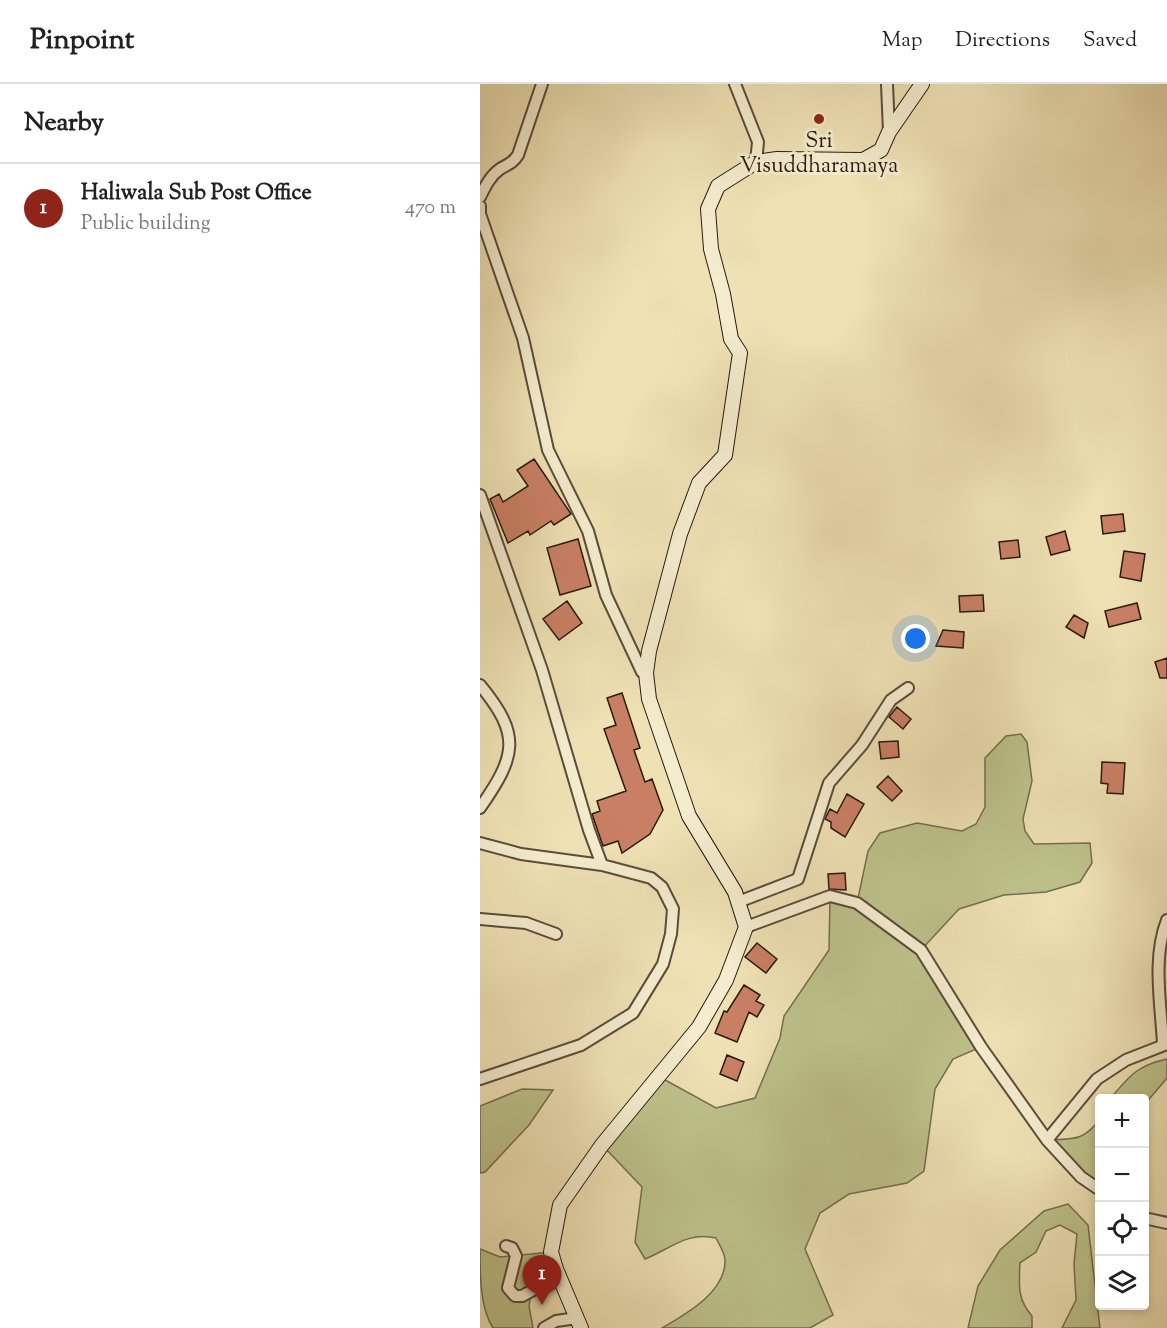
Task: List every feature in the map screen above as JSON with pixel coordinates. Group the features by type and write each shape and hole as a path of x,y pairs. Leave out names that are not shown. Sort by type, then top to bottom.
{"main road":[{"path":"579,1323 551,1252 560,1205 602,1145 699,1027 726,980 746,927 735,892 689,816 649,699 646,673 680,534 699,483 725,455 740,353 731,339 723,294 711,249 708,209 718,186 756,162 777,159 862,160 881,150 889,132 922,84"}],"street":[{"path":"480,197 488,181 500,169 512,164 518,154 542,84"},
{"path":"735,84 758,142 756,162"},
{"path":"887,84 889,132"},
{"path":"480,206 480,214 523,338 548,450 588,531 606,595 642,672 646,673"},
{"path":"480,495 542,670 589,830 602,865"},
{"path":"480,685 495,703 507,725 511,748 498,782 480,807"},
{"path":"738,902 798,879 829,783 862,745 891,700 908,688"},
{"path":"480,843 521,854 602,865 651,878 662,887 673,909 671,934 663,964 633,1013 581,1045 480,1079"},
{"path":"746,927 830,896 857,903 921,950 981,1047 1047,1140 1081,1177 1095,1187"},
{"path":"480,919 526,923 556,934"},
{"path":"1047,1140 1097,1078 1126,1060 1165,1044 1159,955 1161,936 1167,920"},
{"path":"1149,1219 1167,1223"},
{"path":"506,1246 512,1248 516,1256 508,1288 515,1296 522,1296 559,1276"},
{"path":"544,1328 556,1320 579,1323"}],"green space":[{"path":"1021,734 1027,742 1032,781 1023,819 1025,831 1034,844 1090,843 1092,863 1080,882 1046,892 1004,895 959,909 921,950 981,1047 953,1059 935,1089 924,1171 907,1183 849,1194 820,1213 805,1249 833,1315 810,1328 662,1328 693,1309 712,1292 724,1272 724,1254 716,1238 706,1236 679,1242 645,1259 635,1242 642,1187 602,1145 658,1076 716,1108 755,1098 780,1038 784,1016 829,950 830,896 857,903 868,851 880,833 917,823 962,831 976,824 985,807 985,758 1006,736"},
{"path":"1167,1059 1167,1078 1149,1099 1149,1094 1114,1094 1135,1072 1157,1061"},
{"path":"522,1089 553,1090 529,1125 485,1172 480,1173 480,1106"},
{"path":"1095,1125 1095,1186 1047,1140 1077,1138"},
{"path":"1068,1204 1088,1225 1095,1285 1095,1310 1098,1310 1100,1328 1062,1328 1076,1300 1074,1264 1077,1234 1060,1225 1046,1231 1036,1252 1020,1263 1021,1298 1032,1316 1032,1328 968,1328 978,1286 1000,1250 1044,1211"},
{"path":"480,1249 500,1257 551,1252 559,1276 531,1294 529,1306 533,1328 493,1328 483,1301"}],"building":[{"path":"534,459 571,514 554,525 551,521 530,535 528,531 508,543 490,499 499,494 503,502 528,486 517,470"},
{"path":"1123,514 1125,531 1103,534 1101,516"},
{"path":"1065,531 1070,550 1051,555 1046,537"},
{"path":"578,539 591,586 560,595 547,548"},
{"path":"1018,540 1020,557 1001,559 999,542"},
{"path":"1124,551 1145,554 1141,581 1120,577"},
{"path":"983,595 984,611 960,612 959,596"},
{"path":"567,601 582,623 559,640 543,619"},
{"path":"1137,603 1141,619 1109,627 1105,611"},
{"path":"1074,615 1088,623 1084,638 1066,627"},
{"path":"943,630 964,632 963,648 936,646"},
{"path":"1167,658 1167,678 1160,678 1155,662"},
{"path":"622,693 640,748 634,750 645,782 652,779 663,810 650,834 622,853 618,841 603,846 592,814 600,811 597,801 626,791 604,729 616,725 607,698"},
{"path":"897,707 911,719 903,729 889,717"},
{"path":"898,741 899,757 881,759 879,742"},
{"path":"1102,762 1125,763 1123,794 1107,793 1108,784 1101,783"},
{"path":"888,776 902,791 892,801 877,787"},
{"path":"847,794 864,804 845,837 831,828 831,822 825,819 830,809 837,813"},
{"path":"845,873 846,890 829,889 828,874"},
{"path":"757,943 777,959 766,973 745,957"},
{"path":"744,985 760,995 756,1001 764,1005 757,1017 749,1012 737,1042 715,1033 724,1011 727,1012"},
{"path":"727,1055 744,1062 737,1081 720,1074"}],"place":[{"name":"Sri Visuddharamaya","path":"819,119"},
{"name":"Haliwala Sub Post Office","path":"542,1305"}]}
